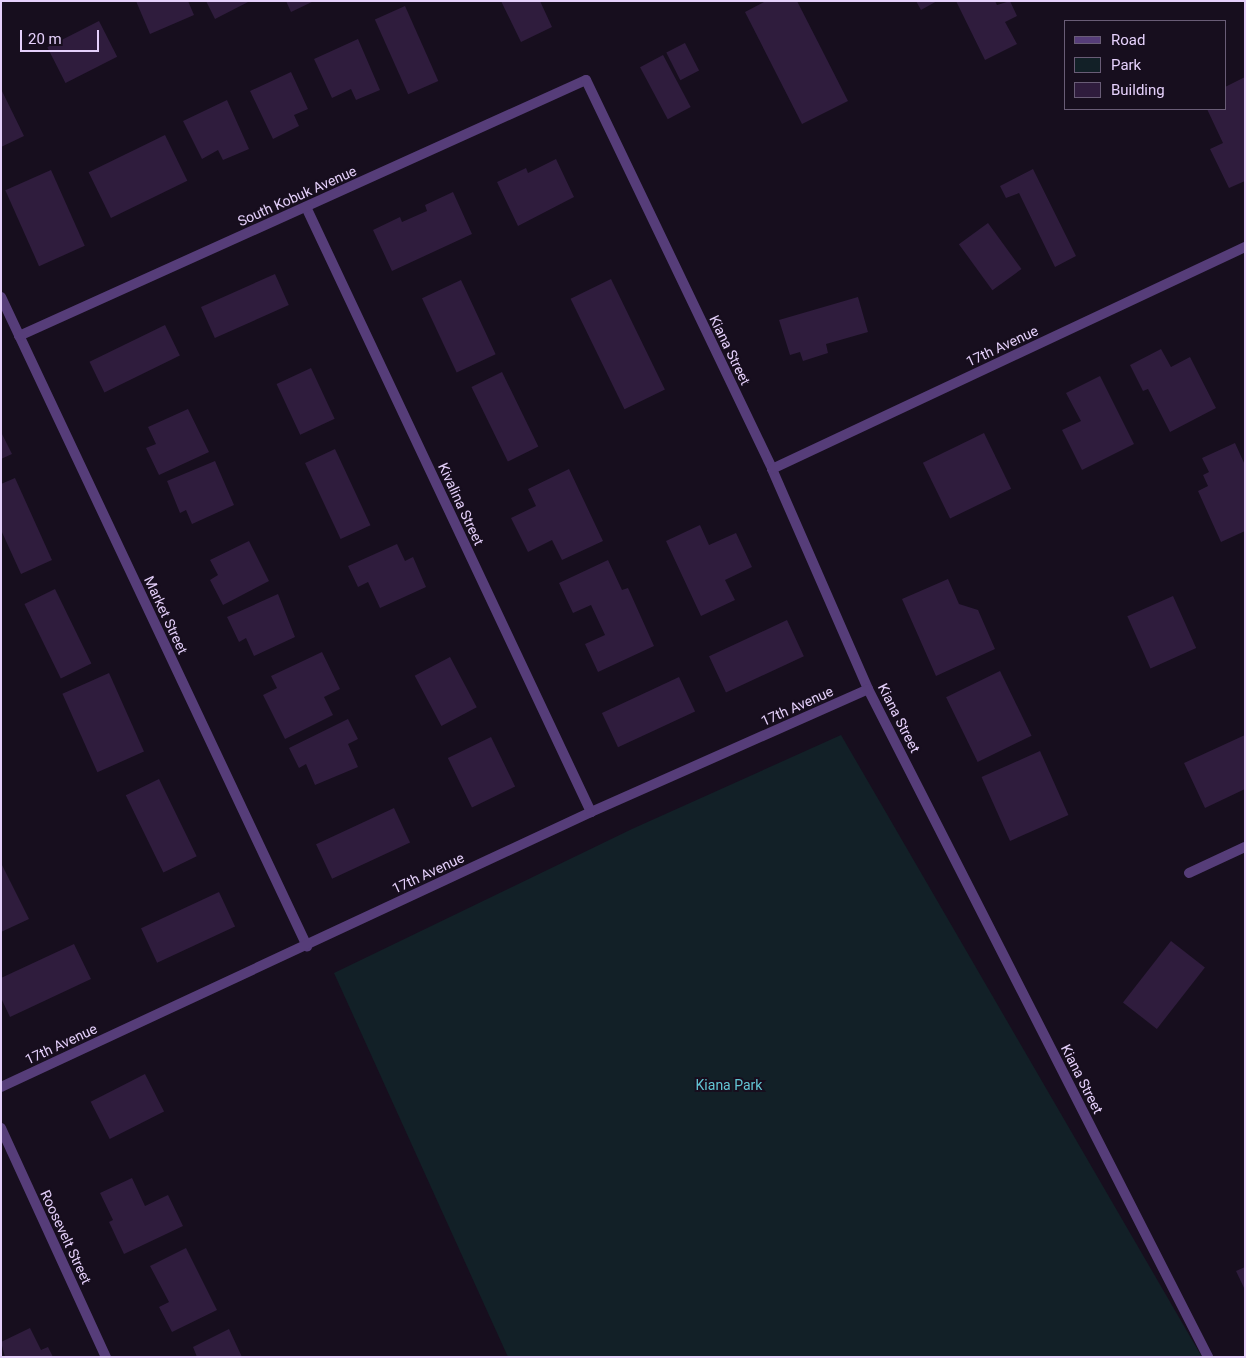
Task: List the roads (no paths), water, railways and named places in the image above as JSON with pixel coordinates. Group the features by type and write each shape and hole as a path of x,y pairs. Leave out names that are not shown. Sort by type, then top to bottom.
{"street":[{"name":"South Kobuk Avenue","path":"20,336 586,80"},
{"name":"Kiana Street","path":"586,80 772,469 868,689 1208,1357"},
{"name":"Kivalina Street","path":"306,207 591,812"},
{"name":"17th Avenue","path":"772,469 1245,247"},
{"name":"Market Street","path":"1,296 307,946"},
{"name":"17th Avenue","path":"1,1087 591,812 868,689"},
{"path":"1189,873 1245,847"},
{"name":"Roosevelt Street","path":"1,1128 106,1357"}],"park label":[{"name":"Kiana Park","path":"729,1085"}]}
